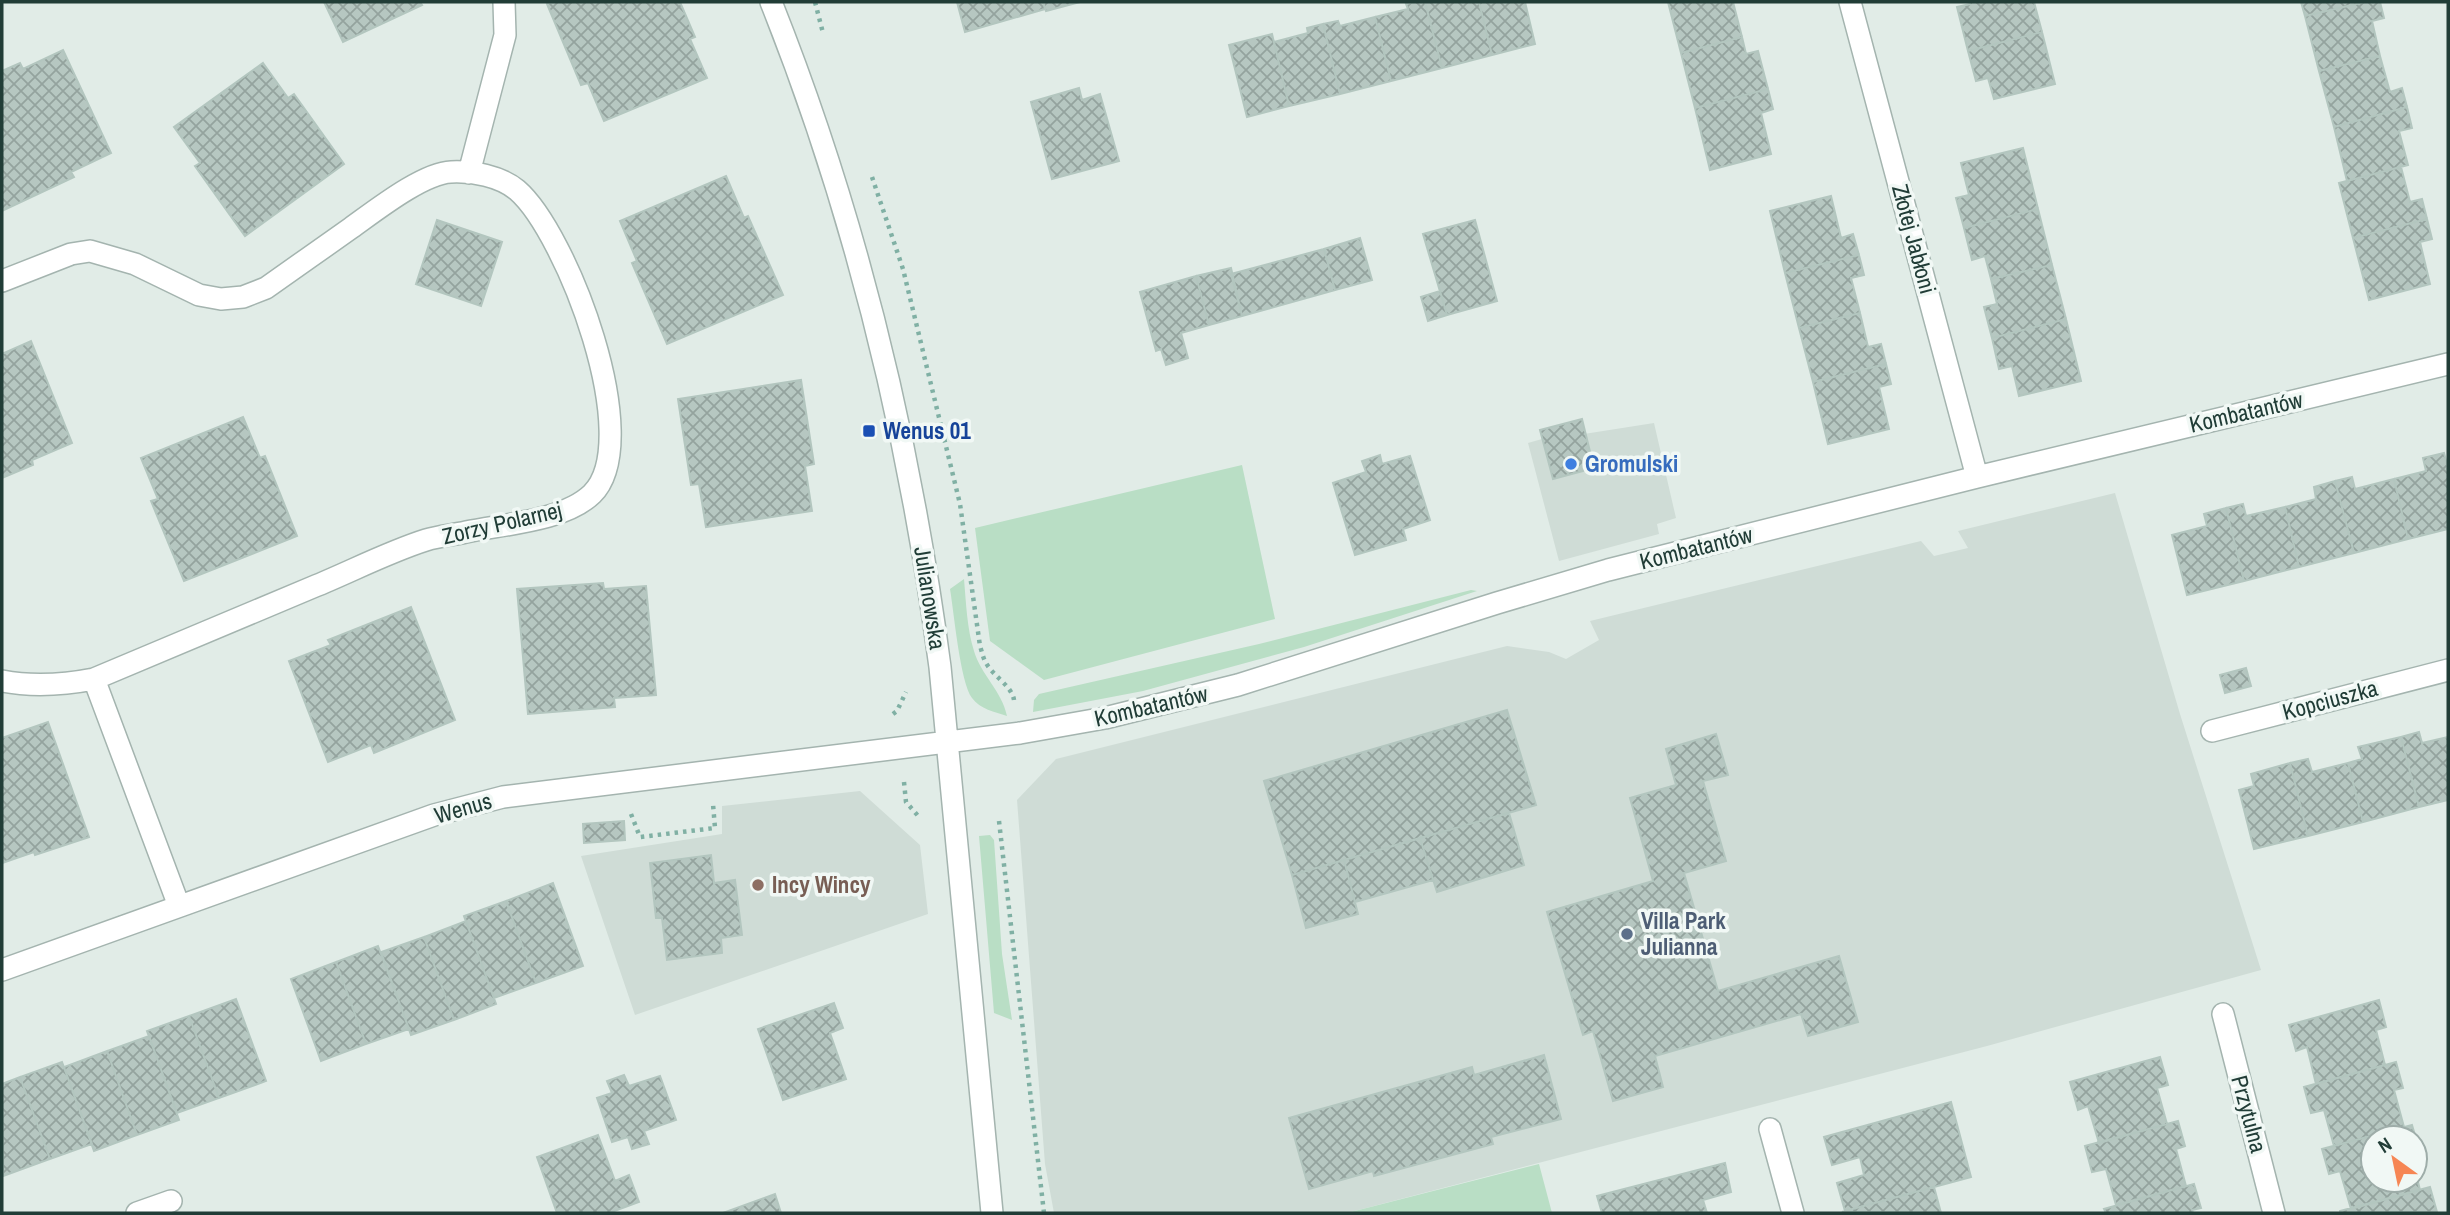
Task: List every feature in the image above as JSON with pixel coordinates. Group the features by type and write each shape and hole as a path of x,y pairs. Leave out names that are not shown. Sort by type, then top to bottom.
{"street":[{"path":"469,173 505,35 504,2"},
{"name":"Julianowska","path":"771,2 841,201 884,358 906,454 930,589 992,1213"},
{"name":"Złotej Jabłoni","path":"1850,2 1977,477"},
{"name":"Zorzy Polarnej","path":"2,281 71,254 90,251 135,264 199,295 221,299 243,297 266,288 409,187 449,171 487,174 514,187 533,205 564,260 584,306 601,365 610,440 605,476 594,492 577,506 554,514 426,540 94,679 62,685 20,685 2,681"},
{"name":"Kombatantów","path":"947,743 1105,718 1238,685 1608,570 1977,477 2448,364"},
{"name":"Kopciuszka","path":"2212,731 2448,670"},
{"path":"94,679 179,906"},
{"name":"Wenus","path":"2,970 434,815 503,797 947,743"},
{"name":"Przytulna","path":"2223,1014 2274,1213"},
{"path":"1770,1129 1793,1213"},
{"path":"137,1213 171,1201"}],"path":[{"path":"903,776 906,802 927,825"},
{"path":"628,808 640,837 715,828 712,798"},
{"path":"999,821 1044,1213"}],"shaded area":[{"path":"1582,419 1584,434 1654,423 1676,518 1657,524 1659,534 1559,561 1528,443 1542,439 1540,430"},
{"path":"2115,493 2180,714 2261,970 1987,1046 1347,1213 1054,1213 1045,1164 1017,800 1056,759 1507,646 1549,652 1566,659 1599,640 1590,621 1921,541 1934,556 1968,548 1958,531"},
{"name":"Incy Wincy","path":"860,791 920,845 928,914 635,1015 581,856 722,834 722,806"}],"green space":[{"path":"1242,465 1275,619 1044,680 990,641 975,528"},
{"path":"964,579 968,625 974,651 981,668 1001,699 1007,716 979,705 968,690 961,663 950,589"},
{"path":"1471,590 1477,591 1304,647 1143,691 1033,712 1034,700 1039,694 1259,644"},
{"path":"990,835 994,840 1002,954 1012,1020 994,1013 979,836"},
{"path":"1539,1164 1552,1213 1347,1213"}],"building":[{"path":"324,2 420,2 422,5 343,42"},
{"path":"680,2 695,37 690,39 707,78 604,121 588,83 581,85 547,4"},
{"path":"957,2 1043,2 1045,9 965,32"},
{"path":"1043,2 1080,2 1046,11"},
{"path":"1425,2 1442,68 1391,81 1375,17 1408,9 1406,4"},
{"path":"1425,2 1479,2 1492,55 1442,68"},
{"path":"1479,2 1525,2 1535,44 1492,55"},
{"path":"1668,2 1733,2 1742,37 1681,53"},
{"path":"1969,2 2034,2 2042,32 1968,51 1957,7 1970,4"},
{"path":"2301,2 2365,2 2305,16"},
{"path":"2365,2 2380,2 2384,18 2372,21 2380,56 2319,71 2305,16"},
{"path":"1375,17 1391,81 1340,94 1323,24 1338,21 1340,26"},
{"path":"1323,24 1340,94 1289,106 1274,42 1308,33 1307,28"},
{"path":"2042,32 2055,84 1994,99 1988,78 1976,81 1968,51"},
{"path":"1272,34 1289,106 1247,117 1229,45"},
{"path":"1742,37 1746,54 1758,51 1768,89 1695,108 1681,53"},
{"path":"63,50 111,153 71,172 74,177 2,211 2,71 20,63 23,69"},
{"path":"2380,56 2390,92 2402,88 2407,107 2334,127 2319,71"},
{"path":"263,63 288,98 294,94 344,164 245,236 195,166 200,163 174,127"},
{"path":"1079,88 1082,100 1100,94 1119,161 1052,179 1031,102"},
{"path":"1768,89 1773,109 1761,113 1771,154 1710,170 1695,108"},
{"path":"2407,107 2412,128 2399,131 2408,165 2347,181 2334,127"},
{"path":"2023,148 2038,209 1964,228 1956,198 1969,195 1961,163"},
{"path":"2401,167 2410,202 2422,199 2427,219 2353,238 2339,183"},
{"path":"726,176 744,218 748,216 783,295 667,344 632,263 637,261 620,221"},
{"path":"1831,196 1841,238 1853,234 1859,255 1785,273 1770,211"},
{"path":"2038,209 2052,265 1991,279 1985,256 1972,260 1964,228"},
{"path":"2427,219 2432,239 2420,242 2430,284 2369,300 2353,238"},
{"path":"437,220 502,242 481,306 416,284"},
{"path":"1475,220 1497,301 1447,315 1423,234"},
{"path":"1360,238 1372,280 1335,290 1324,249"},
{"path":"1324,249 1335,290 1242,316 1231,274"},
{"path":"1859,255 1864,275 1851,278 1860,313 1799,328 1785,273"},
{"path":"2052,265 2066,319 1992,338 1984,307 1997,304 1991,279"},
{"path":"1231,268 1242,316 1209,325 1196,276"},
{"path":"1196,276 1209,325 1181,333 1188,358 1166,365 1161,349 1156,351 1140,292"},
{"path":"1440,291 1447,315 1428,321 1421,297"},
{"path":"1860,313 1868,347 1881,344 1886,364 1813,382 1799,328"},
{"path":"2066,319 2081,381 2019,396 2012,366 1999,369 1992,338"},
{"path":"31,341 72,443 32,460 33,465 2,478 2,354"},
{"path":"1886,364 1891,384 1879,387 1889,429 1828,444 1813,382"},
{"path":"801,380 814,464 805,466 812,511 706,527 699,484 691,485 678,399"},
{"path":"243,417 260,458 265,456 297,536 184,581 151,501 158,499 141,458"},
{"path":"1582,419 1594,468 1553,479 1540,430"},
{"path":"2444,453 2448,468 2448,529 2408,539 2394,479 2426,471 2423,458"},
{"path":"1380,455 1382,464 1410,456 1430,520 1403,529 1406,540 1355,555 1333,483 1366,472 1362,461"},
{"path":"2352,477 2355,489 2394,479 2408,539 2354,553 2335,481"},
{"path":"2335,481 2354,553 2299,567 2285,507 2316,499 2314,487"},
{"path":"2243,504 2246,516 2285,507 2299,567 2244,581 2226,508"},
{"path":"2226,508 2244,581 2187,595 2172,535 2207,526 2204,514"},
{"path":"603,583 604,589 646,586 656,695 614,698 615,707 528,714 517,589"},
{"path":"411,607 455,720 374,753 371,745 328,762 289,661 331,645 328,640"},
{"path":"2246,668 2251,686 2225,693 2220,675"},
{"path":"1507,710 1536,805 1292,875 1264,781"},
{"path":"48,722 89,837 2,863 2,738"},
{"path":"2419,732 2422,743 2448,737 2448,800 2419,807 2401,737"},
{"name":"Villa Park Julianna","path":"1716,734 1728,775 1703,781 1726,861 1684,873 1718,991 1839,956 1858,1022 1808,1036 1801,1014 1655,1056 1663,1087 1613,1101 1593,1031 1583,1035 1547,912 1653,881 1630,798 1676,785 1666,749"},
{"path":"2401,737 2419,807 2363,822 2348,763 2362,759 2358,747"},
{"path":"2308,759 2312,772 2348,763 2363,822 2308,836 2290,763"},
{"path":"2290,763 2308,836 2254,849 2239,790 2254,786 2251,774"},
{"path":"1509,813 1524,865 1437,892 1420,838"},
{"path":"624,821 625,840 584,843 583,824"},
{"path":"1420,838 1433,880 1355,902 1344,860"},
{"path":"711,855 714,883 735,880 742,935 721,938 722,953 667,960 662,918 656,918 650,863"},
{"path":"1344,860 1358,914 1306,928 1292,875"},
{"path":"553,883 583,966 536,983 506,901"},
{"path":"506,901 536,983 494,998 464,916"},
{"path":"466,921 496,1004 454,1020 424,937"},
{"path":"424,937 454,1020 411,1035 381,952"},
{"path":"378,946 409,1029 366,1044 336,962"},
{"path":"336,962 366,1044 321,1061 291,979"},
{"path":"236,999 266,1081 219,1098 189,1016"},
{"path":"2379,1000 2386,1027 2376,1030 2385,1065 2316,1084 2307,1047 2296,1051 2289,1025"},
{"path":"834,1003 843,1028 830,1033 846,1079 783,1100 758,1029"},
{"path":"189,1016 219,1098 177,1113 147,1031"},
{"path":"149,1036 179,1120 137,1135 107,1051"},
{"path":"107,1051 137,1135 94,1151 64,1067"},
{"path":"1544,1055 1561,1119 1491,1137 1493,1144 1374,1176 1373,1171 1309,1189 1289,1118 1472,1067 1474,1075"},
{"path":"2160,1057 2168,1085 2157,1088 2167,1124 2099,1143 2088,1106 2078,1110 2070,1082"},
{"path":"62,1062 92,1144 50,1159 20,1077"},
{"path":"2396,1062 2403,1088 2394,1090 2403,1124 2359,1124 2359,1139 2334,1146 2324,1110 2311,1113 2304,1087"},
{"path":"624,1075 629,1086 660,1076 676,1120 644,1131 649,1144 632,1149 628,1137 612,1142 597,1098 612,1093 607,1081"},
{"path":"20,1077 50,1159 3,1176 2,1084"},
{"path":"1951,1102 1971,1177 1845,1211 1837,1183 1864,1175 1860,1157 1832,1165 1824,1137"},
{"path":"2178,1121 2185,1146 2176,1149 2186,1186 2116,1205 2106,1169 2092,1172 2085,1146"},
{"path":"598,1135 615,1181 629,1175 639,1202 609,1213 557,1213 537,1157"},
{"path":"2359,1139 2359,1194 2405,1194 2351,1209 2340,1171 2329,1174 2322,1149"},
{"path":"1725,1163 1731,1192 1703,1200 1707,1213 1602,1213 1597,1196"},
{"path":"2194,1184 2201,1208 2192,1210 2193,1213 2106,1213 2104,1209"},
{"path":"1934,1187 1941,1213 1842,1212 1845,1211"},
{"path":"2429,1187 2437,1212 2340,1213 2404,1194 2429,1194"},
{"path":"775,1194 781,1213 723,1213"}],"place":[{"name":"Wenus 01","path":"869,431"},
{"name":"Gromulski","path":"1571,464"},
{"name":"Incy Wincy","path":"758,885"},
{"name":"Villa Park Julianna","path":"1627,934"}]}
